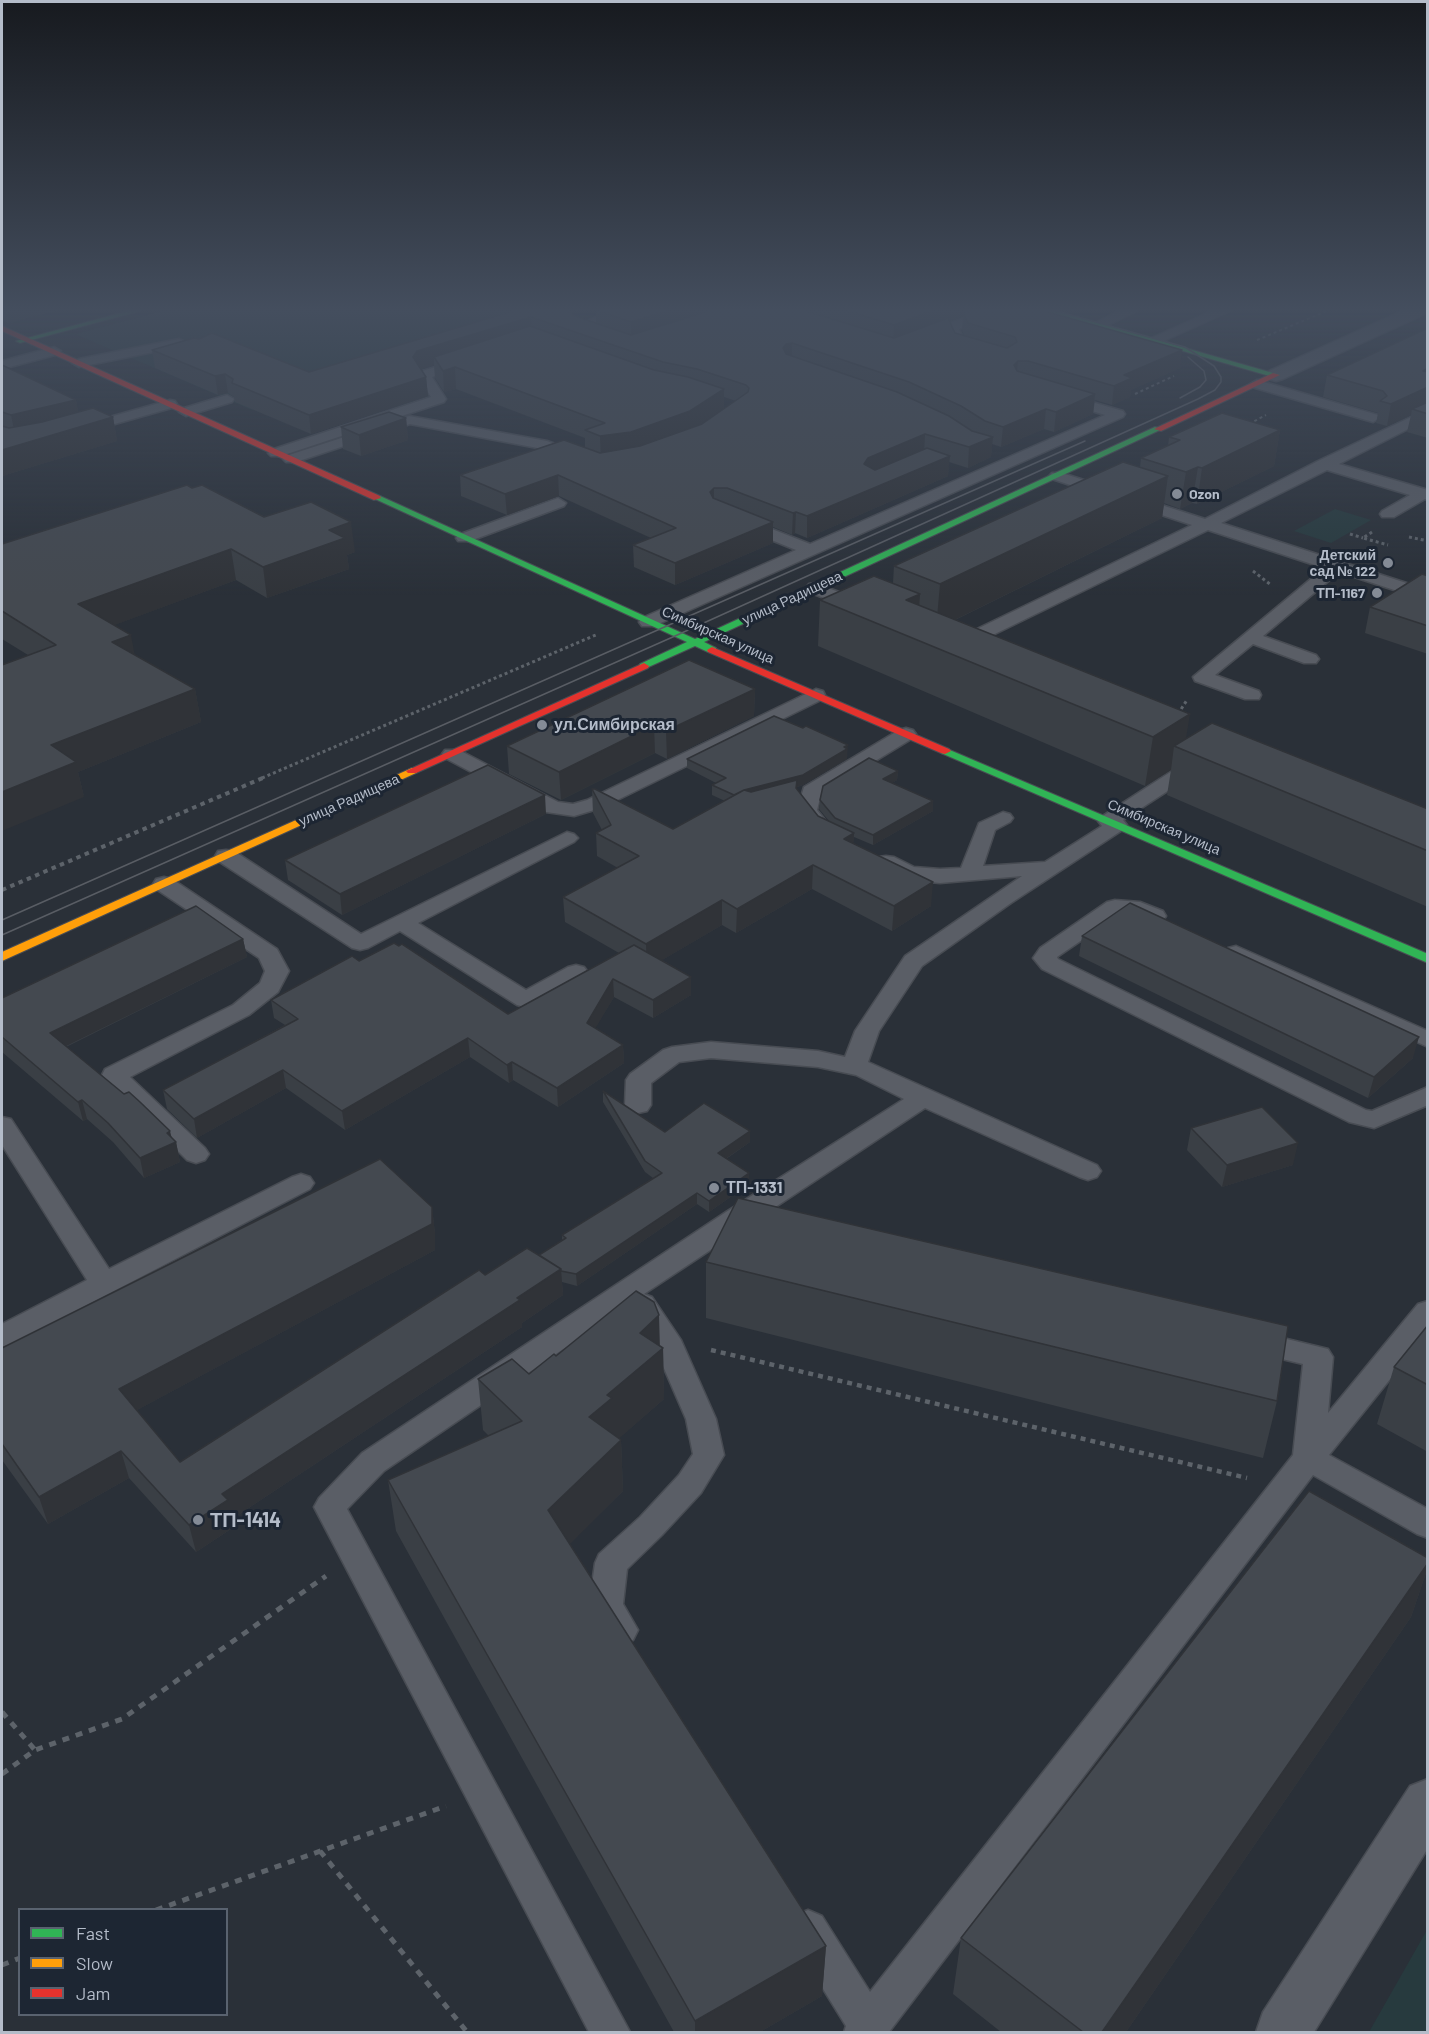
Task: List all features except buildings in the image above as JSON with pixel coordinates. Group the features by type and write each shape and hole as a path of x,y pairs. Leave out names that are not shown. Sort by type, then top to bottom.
{"street":[{"name":"Симбирская улица","path":"174,406 694,643 1428,959"},
{"name":"улица Радищева","path":"2,957 452,754 1210,406"},
{"path":"1282,2032 1428,1802"}],"lane":[{"path":"73,432 163,406"},
{"path":"186,412 205,406"},
{"path":"284,456 420,406"},
{"path":"643,619 810,550 1118,414 1091,406"},
{"path":"1332,406 1373,418"},
{"path":"978,655 950,643 1207,524 1428,412"},
{"path":"284,456 409,420 547,446 589,462"},
{"path":"992,451 1428,596"},
{"path":"1323,464 1425,495"},
{"path":"955,471 974,477"},
{"path":"1388,514 1425,495"},
{"path":"464,538 558,502"},
{"path":"730,518 810,550"},
{"path":"1202,677 1336,566"},
{"path":"815,588 879,614"},
{"path":"1250,637 1310,658"},
{"path":"1202,677 1252,695"},
{"path":"452,754 553,808 574,810 594,804 816,695"},
{"path":"854,1066 867,1032 913,961 1216,752 1166,732"},
{"path":"837,839 826,834 807,810 801,794 906,734"},
{"path":"969,874 986,828 1003,818"},
{"path":"226,856 360,943 567,838"},
{"path":"868,854 910,873 940,876 1048,868"},
{"path":"164,884 269,954 277,971 270,987 242,1010 114,1075 196,1154"},
{"path":"1173,924 1142,909 1115,907 1048,953 1045,958 1050,964 1358,1116 1374,1120 1428,1095"},
{"path":"400,922 525,1000 576,972"},
{"path":"1216,943 1428,1040"},
{"path":"638,1105 639,1080 672,1055 711,1050 818,1059 864,1069 1088,1172"},
{"path":"610,2032 330,1507 373,1462 736,1219 923,1098"},
{"path":"2,1125 104,1284"},
{"path":"2,1336 301,1184"},
{"path":"736,1219 771,1227"},
{"path":"632,1289 666,1340 701,1419 709,1455 690,1484 651,1526 611,1563 606,1606 638,1656"},
{"path":"788,1896 867,2029 1285,1487 1428,1311"},
{"path":"1225,1335 1318,1357 1308,1458"},
{"path":"1308,1458 1428,1525"}],"path":[{"path":"1350,534 1363,538"},
{"path":"1409,537 1428,541"},
{"path":"2,890 643,619"},
{"path":"1166,732 1202,677"},
{"path":"666,1340 1285,1487"},
{"path":"2,1774 35,1750 122,1719 356,1555"},
{"path":"2,1712 35,1750"},
{"path":"162,1908 483,1793"},
{"path":"320,1851 467,2032"},
{"path":"2,1965 18,1959"}],"green space":[{"path":"242,406 265,406 252,410"},
{"path":"1335,509 1371,520 1331,543 1294,531"},
{"path":"1427,1930 1427,2032 1369,2032"}],"tram line":[{"path":"2,935 675,636 1183,406"},
{"path":"2,920 1085,441"}],"traffic: fast":[{"path":"644,666 1158,429"},
{"path":"377,498 712,650"},
{"path":"945,751 1428,959"}],"traffic: slow":[{"path":"2,957 412,771"}],"traffic: jam":[{"path":"174,406 377,498"},
{"path":"1158,429 1208,406"},
{"path":"712,650 945,751"},
{"path":"412,771 644,666"}],"place":[{"name":"Ozon","path":"1177,494"},
{"name":"Детский сад № 122","path":"1388,563"},
{"name":"ТП-1167","path":"1377,593"},
{"name":"ул.Симбирская","path":"542,725"},
{"name":"ТП-1331","path":"714,1188"},
{"name":"ТП-1414","path":"198,1520"}]}
